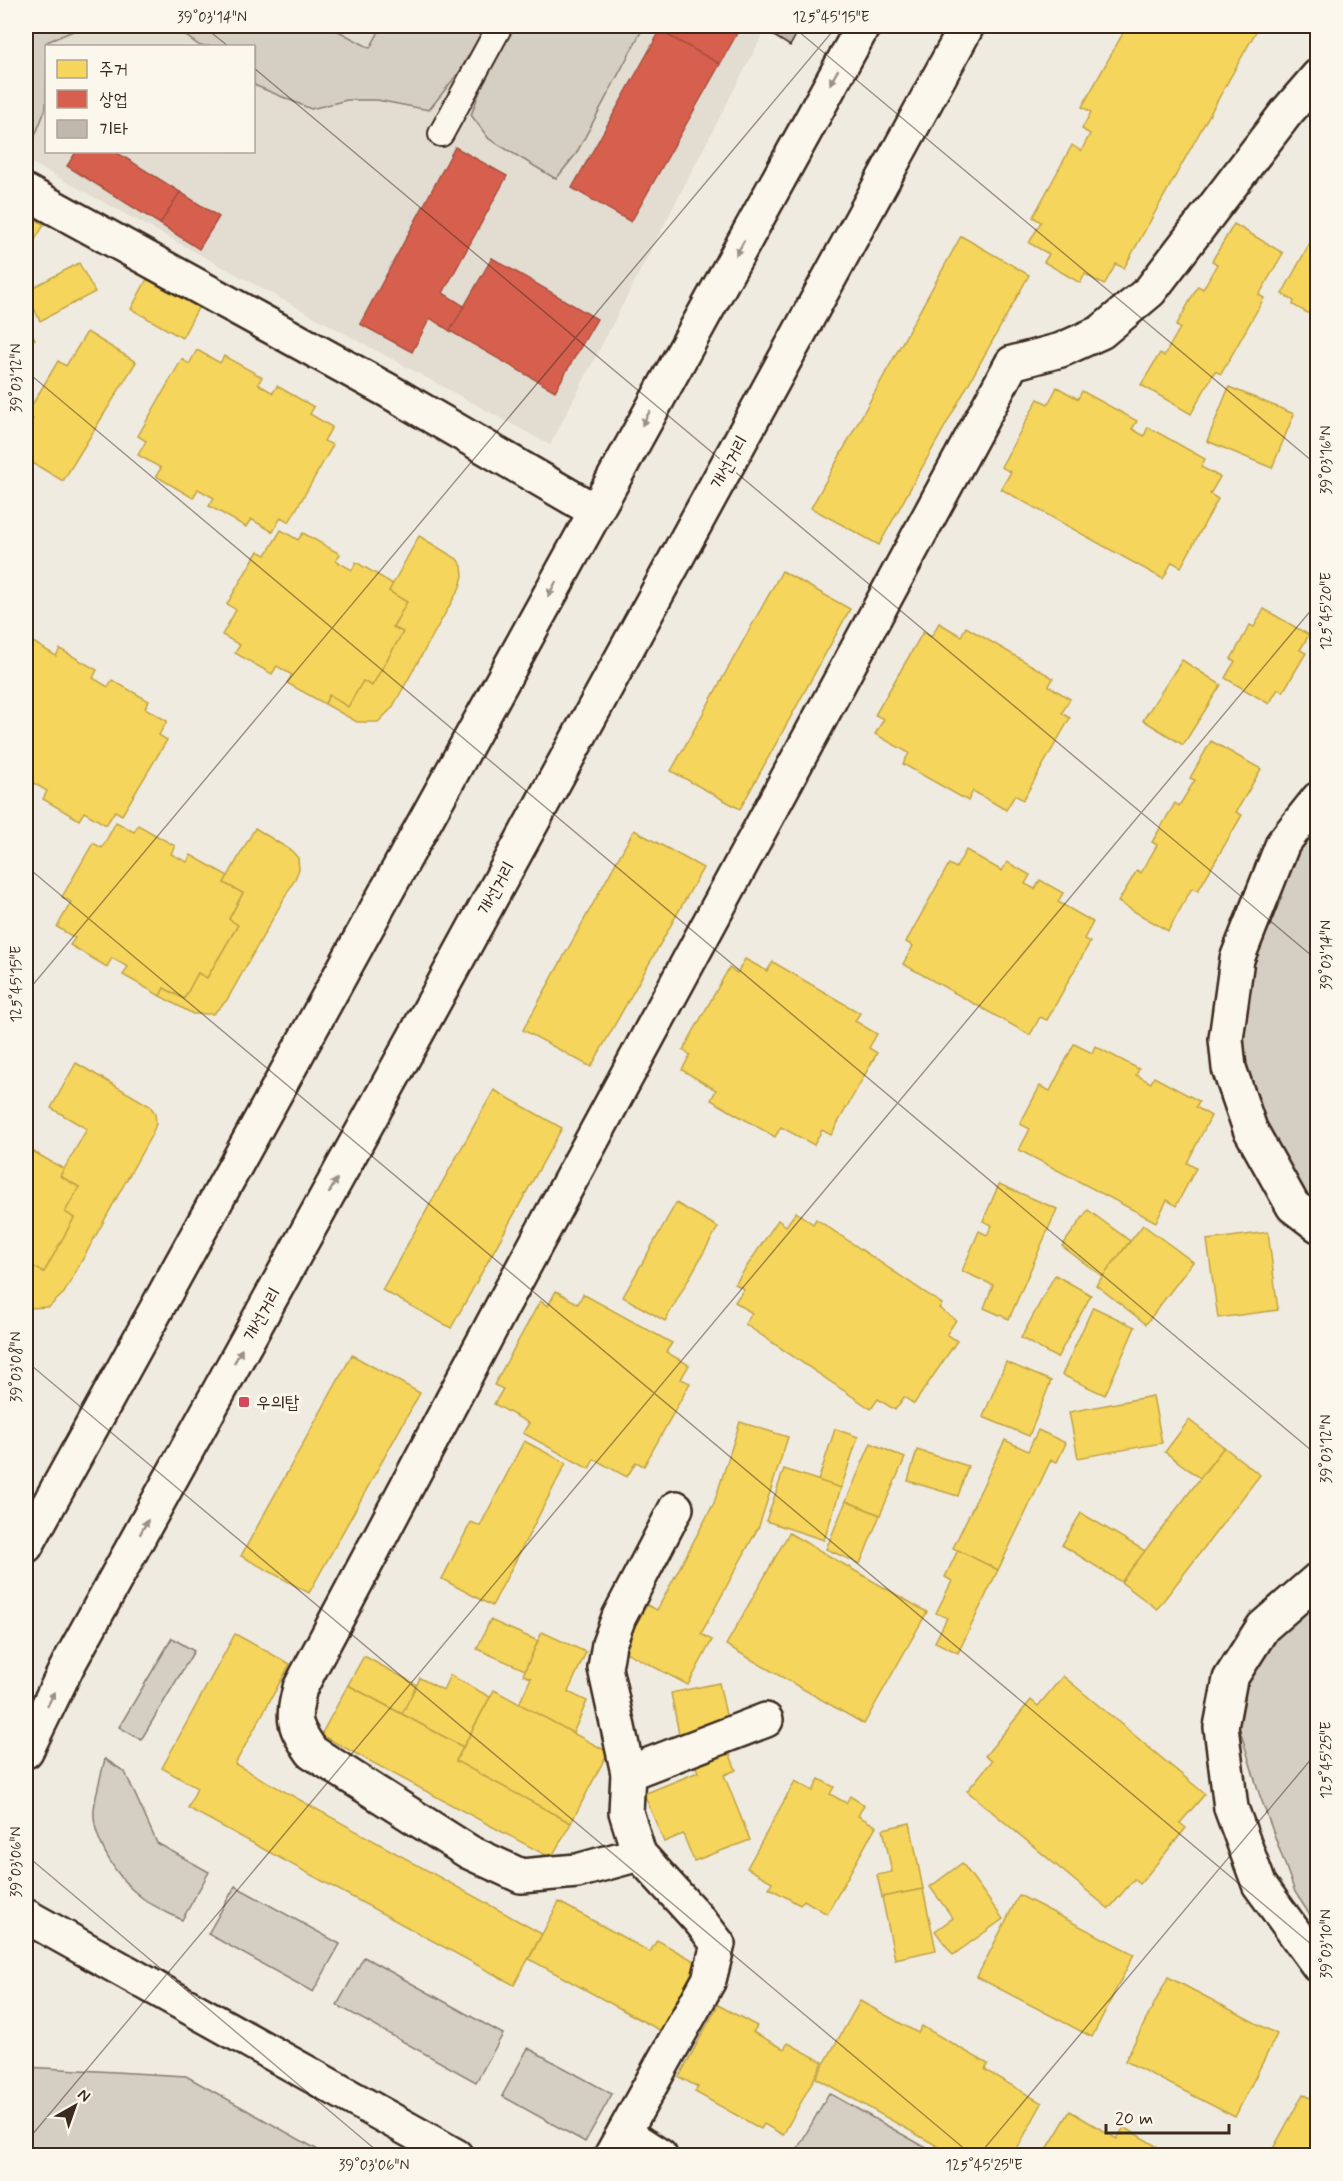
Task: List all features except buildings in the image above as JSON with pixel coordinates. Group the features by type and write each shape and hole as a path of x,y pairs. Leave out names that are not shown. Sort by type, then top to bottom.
{"street":[{"path":"26,1546 862,26"},
{"name":"개선거리","path":"26,1751 68,1665 412,1042 967,26"},
{"path":"639,1854 577,1872 521,1876 469,1852 312,1752 296,1730 295,1707 300,1688 510,1293 1012,363 1061,350 1101,332 1150,291 1317,76"},
{"path":"26,192 387,390 595,511"},
{"path":"1317,799 1283,843 1237,959 1226,1038 1229,1068 1250,1129 1293,1206 1317,1225"},
{"path":"660,2156 617,2144 709,1980 718,1944 639,1854 626,1812 628,1773 605,1668 609,1644 620,1617 676,1508"},
{"path":"1317,1579 1263,1627 1230,1679 1221,1727 1231,1808 1259,1884 1317,1965"},
{"path":"628,1773 766,1720"},
{"path":"26,1916 456,2156"}],"lane":[{"path":"441,134 500,26"}],"shaded area":[{"path":"26,26 767,26 550,445 26,160"},
{"path":"26,26 85,26 47,42 45,45 45,111 31,146 26,143"},
{"path":"172,26 329,26 370,48 382,26 486,26 460,71 429,110 377,100 347,100 311,109 255,85 255,45 199,45"},
{"path":"515,26 644,26 576,154 556,179 489,139 471,115 487,73"},
{"path":"1317,821 1317,1209 1301,1197 1263,1127 1245,1070 1242,1036 1249,962 1293,855"},
{"path":"1317,1596 1317,1926 1295,1892 1259,1793 1236,1717 1251,1670 1276,1633"},
{"path":"172,1638 194,1651 141,1740 119,1727"},
{"path":"105,1759 125,1772 157,1843 209,1872 182,1920 151,1904 132,1890 115,1870 102,1846 97,1833 94,1809"},
{"path":"235,1886 340,1944 313,1992 208,1934"},
{"path":"364,1957 503,2034 476,2082 337,2005"},
{"path":"528,2048 612,2094 585,2142 502,2096"},
{"path":"26,2067 186,2076 327,2155 26,2155"},
{"path":"829,2093 939,2155 794,2155"}],"place":[{"name":"우의탑","path":"244,1402"}]}
